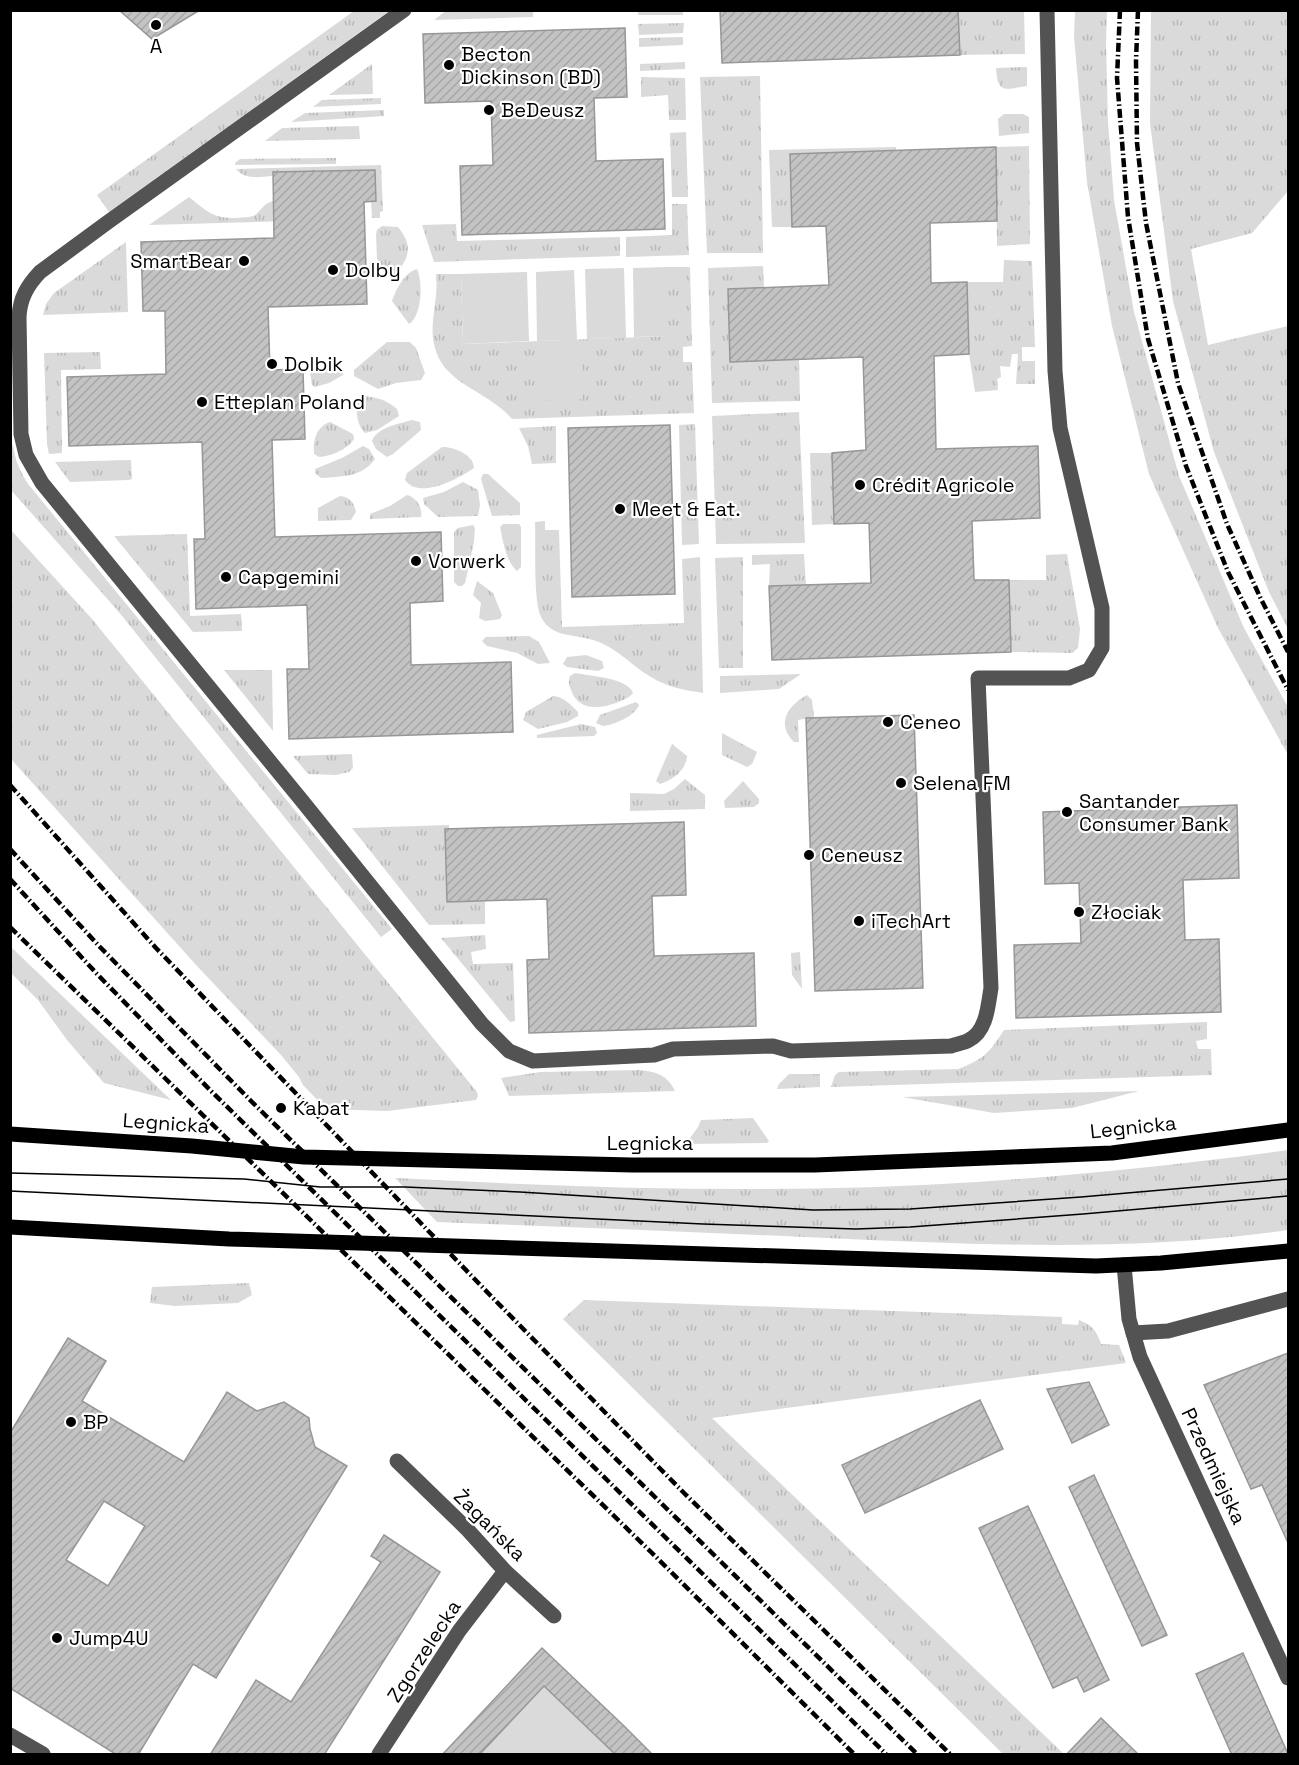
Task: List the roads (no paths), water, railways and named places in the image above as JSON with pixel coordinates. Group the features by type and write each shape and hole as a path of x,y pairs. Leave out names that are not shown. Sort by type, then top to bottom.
{"main road":[{"name":"Legnicka","path":"10,1134 192,1146 304,1157 632,1165 815,1165 1112,1152 1288,1130"},
{"path":"10,1227 229,1239 1096,1266 1288,1251"}],"street":[{"path":"404,10 108,222 40,272 30,282 20,305 19,317 21,434 26,455 42,483 474,1015 509,1051 533,1060 654,1055 673,1049 773,1046 791,1051 951,1046 970,1040 985,1020 991,988 978,678 1069,678 1089,670 1102,648 1102,608 1060,428 1055,370 1047,10"},
{"name":"Przedmiejska","path":"1124,1265 1129,1318 1140,1357 1288,1678"},
{"path":"1133,1333 1168,1331 1288,1299"},
{"name":"Żagańska","path":"397,1461 466,1528 505,1571 554,1616"},
{"name":"Zgorzelecka","path":"379,1755 459,1631 505,1571"},
{"path":"10,1735 43,1755"}],"tram line":[{"path":"10,1173 244,1179 320,1187 405,1187 520,1192 813,1210 910,1209 1288,1179"},
{"path":"10,1191 703,1224 856,1229 1083,1214 1288,1196"}],"railway":[{"path":"1120,10 1117,78 1128,217 1148,339 1186,466 1228,572 1288,690"},
{"path":"1138,10 1137,143 1146,223 1178,383 1227,524 1288,652"},
{"path":"10,785 156,948 490,1295 685,1494 950,1754"},
{"path":"10,849 99,946 252,1102 917,1754"},
{"path":"10,879 97,974 210,1090 886,1754"},
{"path":"10,927 651,1552 854,1754"}],"place":[{"name":"A","path":"156,25"},
{"name":"Becton Dickinson (BD)","path":"449,65"},
{"name":"BeDeusz","path":"489,110"},
{"name":"SmartBear","path":"244,261"},
{"name":"Dolby","path":"333,270"},
{"name":"Dolbik","path":"272,364"},
{"name":"Etteplan Poland","path":"202,402"},
{"name":"Crédit Agricole","path":"860,485"},
{"name":"Meet & Eat.","path":"620,509"},
{"name":"Vorwerk","path":"416,561"},
{"name":"Capgemini","path":"226,577"},
{"name":"Ceneo","path":"888,722"},
{"name":"Selena FM","path":"901,783"},
{"name":"Santander Consumer Bank","path":"1067,812"},
{"name":"Ceneusz","path":"809,855"},
{"name":"Złociak","path":"1079,912"},
{"name":"iTechArt","path":"859,921"},
{"name":"Kabat","path":"281,1108"},
{"name":"BP","path":"71,1422"},
{"name":"Jump4U","path":"57,1638"}]}
